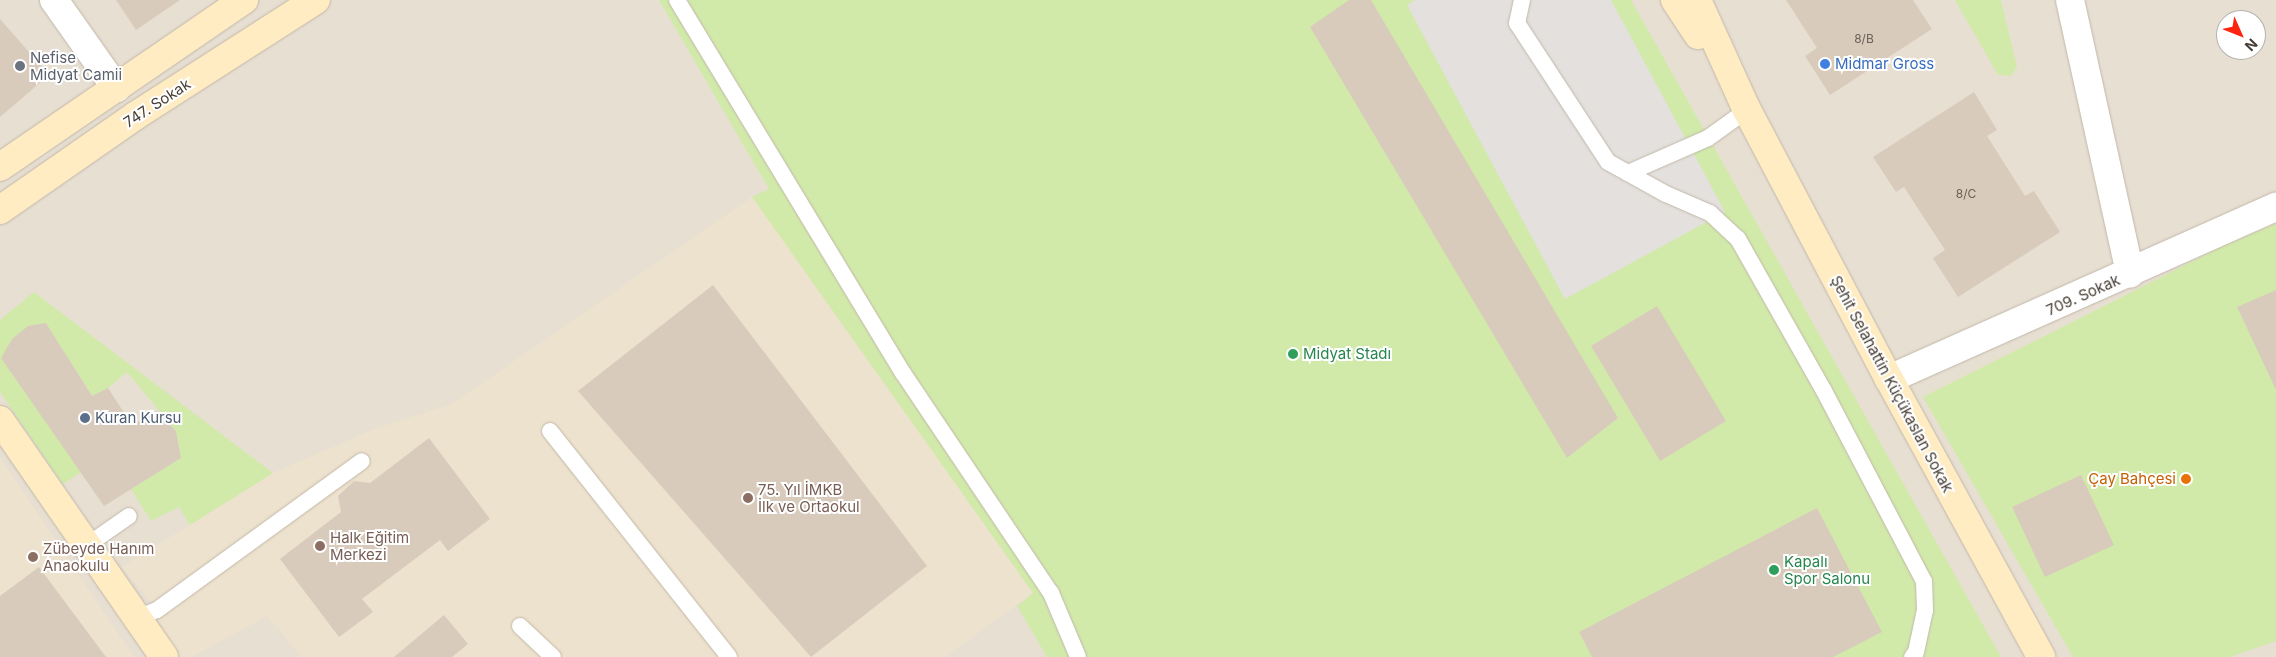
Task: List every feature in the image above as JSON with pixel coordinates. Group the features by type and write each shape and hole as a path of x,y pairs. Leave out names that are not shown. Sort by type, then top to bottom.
{"street":[{"path":"54,0 116,88"},
{"path":"0,167 244,0"},
{"name":"747. Sokak","path":"0,210 135,116 316,0"},
{"name":"Şehit Selahattin Küçükaslan Sokak","path":"1675,0 1747,110"},
{"name":"Şehit Selahattin Küçükaslan Sokak","path":"1696,0 1747,110 1889,379 2041,657"},
{"path":"2070,0 2130,274"},
{"name":"709. Sokak","path":"1889,379 2130,274 2276,206"},
{"path":"0,420 164,657"}],"lane":[{"path":"677,0 902,373 1051,593 1078,657"},
{"path":"1522,0 1517,23 1608,162 1710,213 1738,239 1823,389 1924,582 1925,610 1916,652 1912,657"},
{"path":"1628,173 1708,138 1747,110"},
{"path":"550,431 730,657"},
{"path":"136,618 157,610 362,461"},
{"path":"86,546 129,516"},
{"path":"520,626 553,657"}],"shaded area":[{"path":"0,0 2276,0 2276,657 0,657"},
{"path":"1415,0 1611,0 1725,212 1565,299 1407,5"},
{"name":"75. Yıl İMKB İlk ve Ortaokul","path":"752,197 1033,593 945,657 302,657 267,616 192,657 181,657 162,630 157,610 122,567 273,473 374,429 452,404"},
{"name":"Zübeyde Hanım Anaokulu","path":"0,457 134,657 0,657"}],"green space":[{"path":"659,0 1631,0 2001,657 1047,657 1017,606 1033,593 752,197 769,189"},
{"path":"1955,0 2001,0 2017,67 2011,76 1998,75"},
{"path":"2276,224 2276,641 2230,657 2073,657 1923,397 2229,243"},
{"path":"34,292 273,473 190,525 179,507 151,521 131,489 181,458 176,431 127,372 108,388 92,396 46,323 28,326 81,472 63,484 0,392 0,320"}],"building":[{"path":"116,0 180,0 136,30"},
{"path":"1349,0 1371,0 1618,418 1567,458 1310,27"},
{"path":"1786,0 1913,0 1932,29 1830,95 1805,56 1817,48"},
{"name":"Nefise Midyat Camii","path":"0,19 49,75 0,117"},
{"path":"1974,92 1997,130 1987,136 2025,196 2034,191 2060,232 1958,297 1933,258 1945,250 1904,187 1896,192 1873,157"},
{"path":"713,285 927,566 811,657 578,391"},
{"path":"2276,290 2276,390 2237,307"},
{"path":"1657,306 1726,421 1660,461 1591,346"},
{"name":"Kuran Kursu","path":"46,323 92,396 108,388 132,425 157,411 176,431 181,458 104,506 1,358 12,339 28,326"},
{"path":"429,438 490,519 448,551 440,540 362,599 373,612 339,637 280,559 341,512 338,496 354,481 370,483"},
{"path":"2081,475 2114,545 2045,577 2012,507"},
{"name":"Kapalı Spor Salonu","path":"1817,508 1882,632 1833,657 1592,657 1579,632"},
{"name":"Zübeyde Hanım Anaokulu","path":"39,567 106,657 0,657 0,596"},
{"path":"444,615 468,644 452,657 394,657"}],"place":[{"name":"Midmar Gross","path":"1825,64"},
{"name":"Nefise Midyat Camii","path":"20,66"},
{"name":"Midyat Stadı","path":"1293,354"},
{"name":"Kuran Kursu","path":"85,418"},
{"name":"Çay Bahçesi","path":"2186,479"},
{"name":"75. Yıl İMKB İlk ve Ortaokul","path":"748,498"},
{"name":"Halk Eğitim Merkezi","path":"320,546"},
{"name":"Zübeyde Hanım Anaokulu","path":"33,557"},
{"name":"Kapalı Spor Salonu","path":"1774,570"}]}
